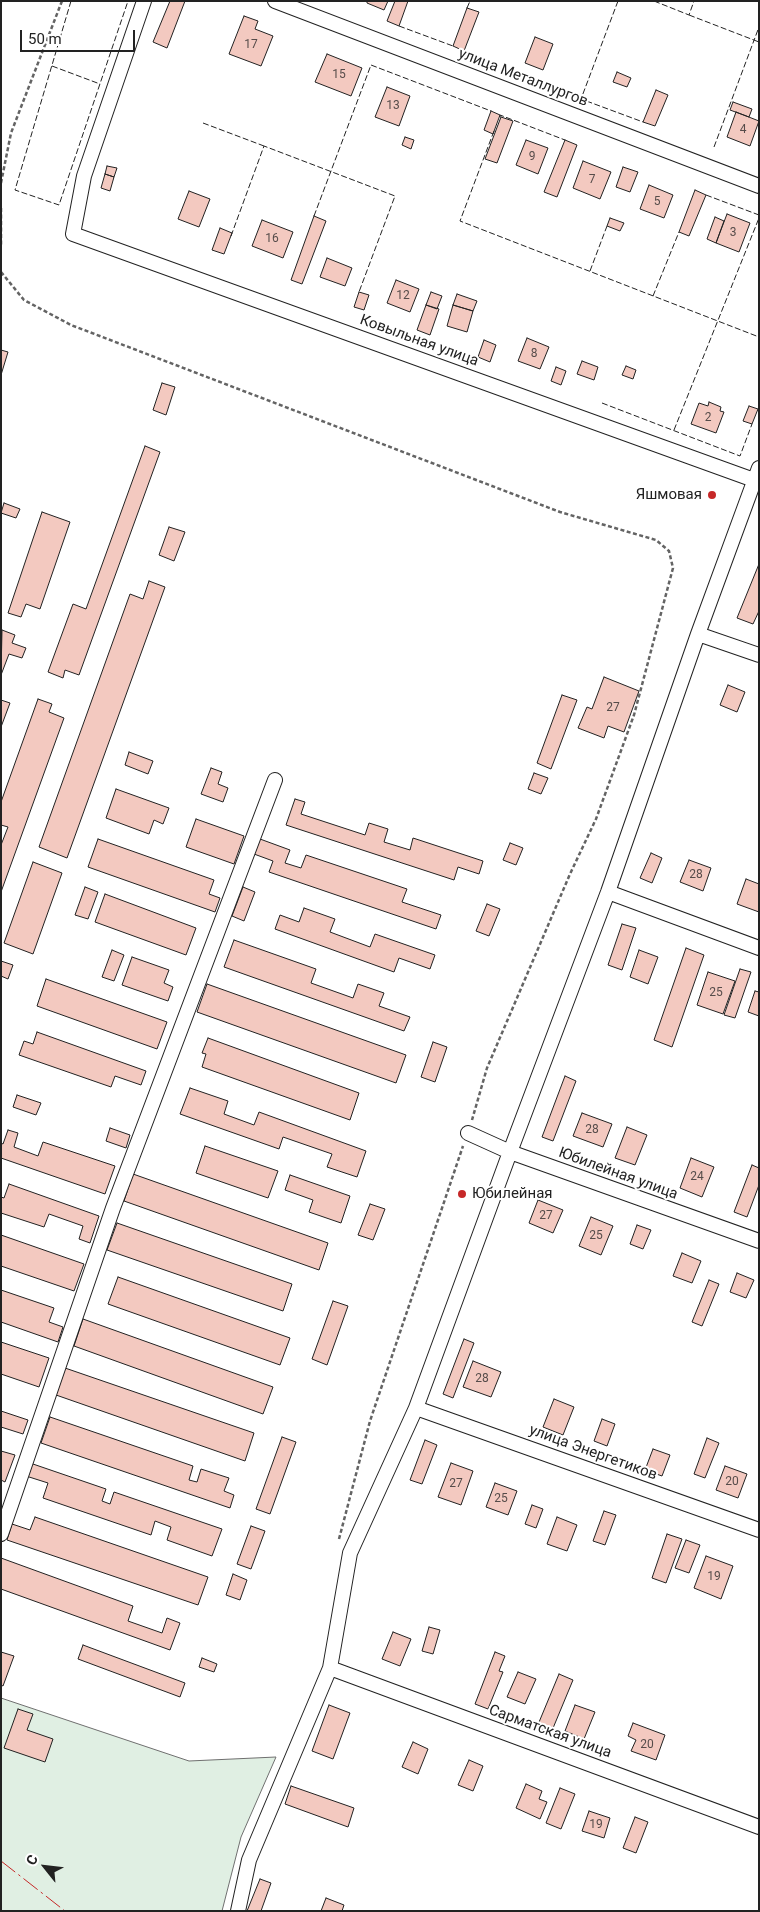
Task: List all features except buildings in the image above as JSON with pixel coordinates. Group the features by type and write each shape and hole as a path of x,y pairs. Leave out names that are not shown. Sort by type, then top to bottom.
{"street":[{"name":"Ковыльная улица","path":"144,1 84,176 73,234 756,474"},
{"name":"улица Металлургов","path":"275,1 759,186"},
{"path":"238,1911 249,1860 330,1668 350,1553 416,1408 608,892 756,474"},
{"path":"698,634 759,655"},
{"path":"1,1534 113,1208 275,780"},
{"path":"608,892 759,948"},
{"name":"Юбилейная улица","path":"468,1133 510,1152 759,1241"},
{"name":"улица Энергетиков","path":"416,1408 759,1530"},
{"name":"Сарматская улица","path":"330,1668 759,1827"}],"path":[{"path":"1,183 11,133 62,1"},
{"path":"1,208 1,245"},
{"path":"1,272 24,300 71,325 560,512 656,540 669,551 673,568 634,715 596,819 570,874 487,1068 468,1133 370,1420 337,1546 350,1553"}],"green space":[{"path":"1,1698 189,1761 276,1757 241,1837 222,1911 1,1911"}],"fence":[{"path":"71,1 15,190 59,205 128,1"},
{"path":"467,8 470,1"},
{"path":"618,1 581,99 643,122"},
{"path":"654,1 689,15 694,1"},
{"path":"689,15 759,42"},
{"path":"399,26 453,46"},
{"path":"714,147 759,27"},
{"path":"314,216 371,65 491,111"},
{"path":"52,66 100,84"},
{"path":"500,117 500,115 565,140"},
{"path":"203,123 264,146"},
{"path":"494,131 460,221 759,337"},
{"path":"231,236 264,146 395,196 359,292"},
{"path":"706,195 759,215"},
{"path":"674,430 759,218"},
{"path":"590,271 607,226"},
{"path":"653,296 679,232"},
{"path":"602,403 740,456 752,424"}],"power":[{"path":"1,1861 65,1911"}],"place":[{"name":"Яшмовая","path":"712,495"},
{"name":"Юбилейная","path":"462,1194"}]}
